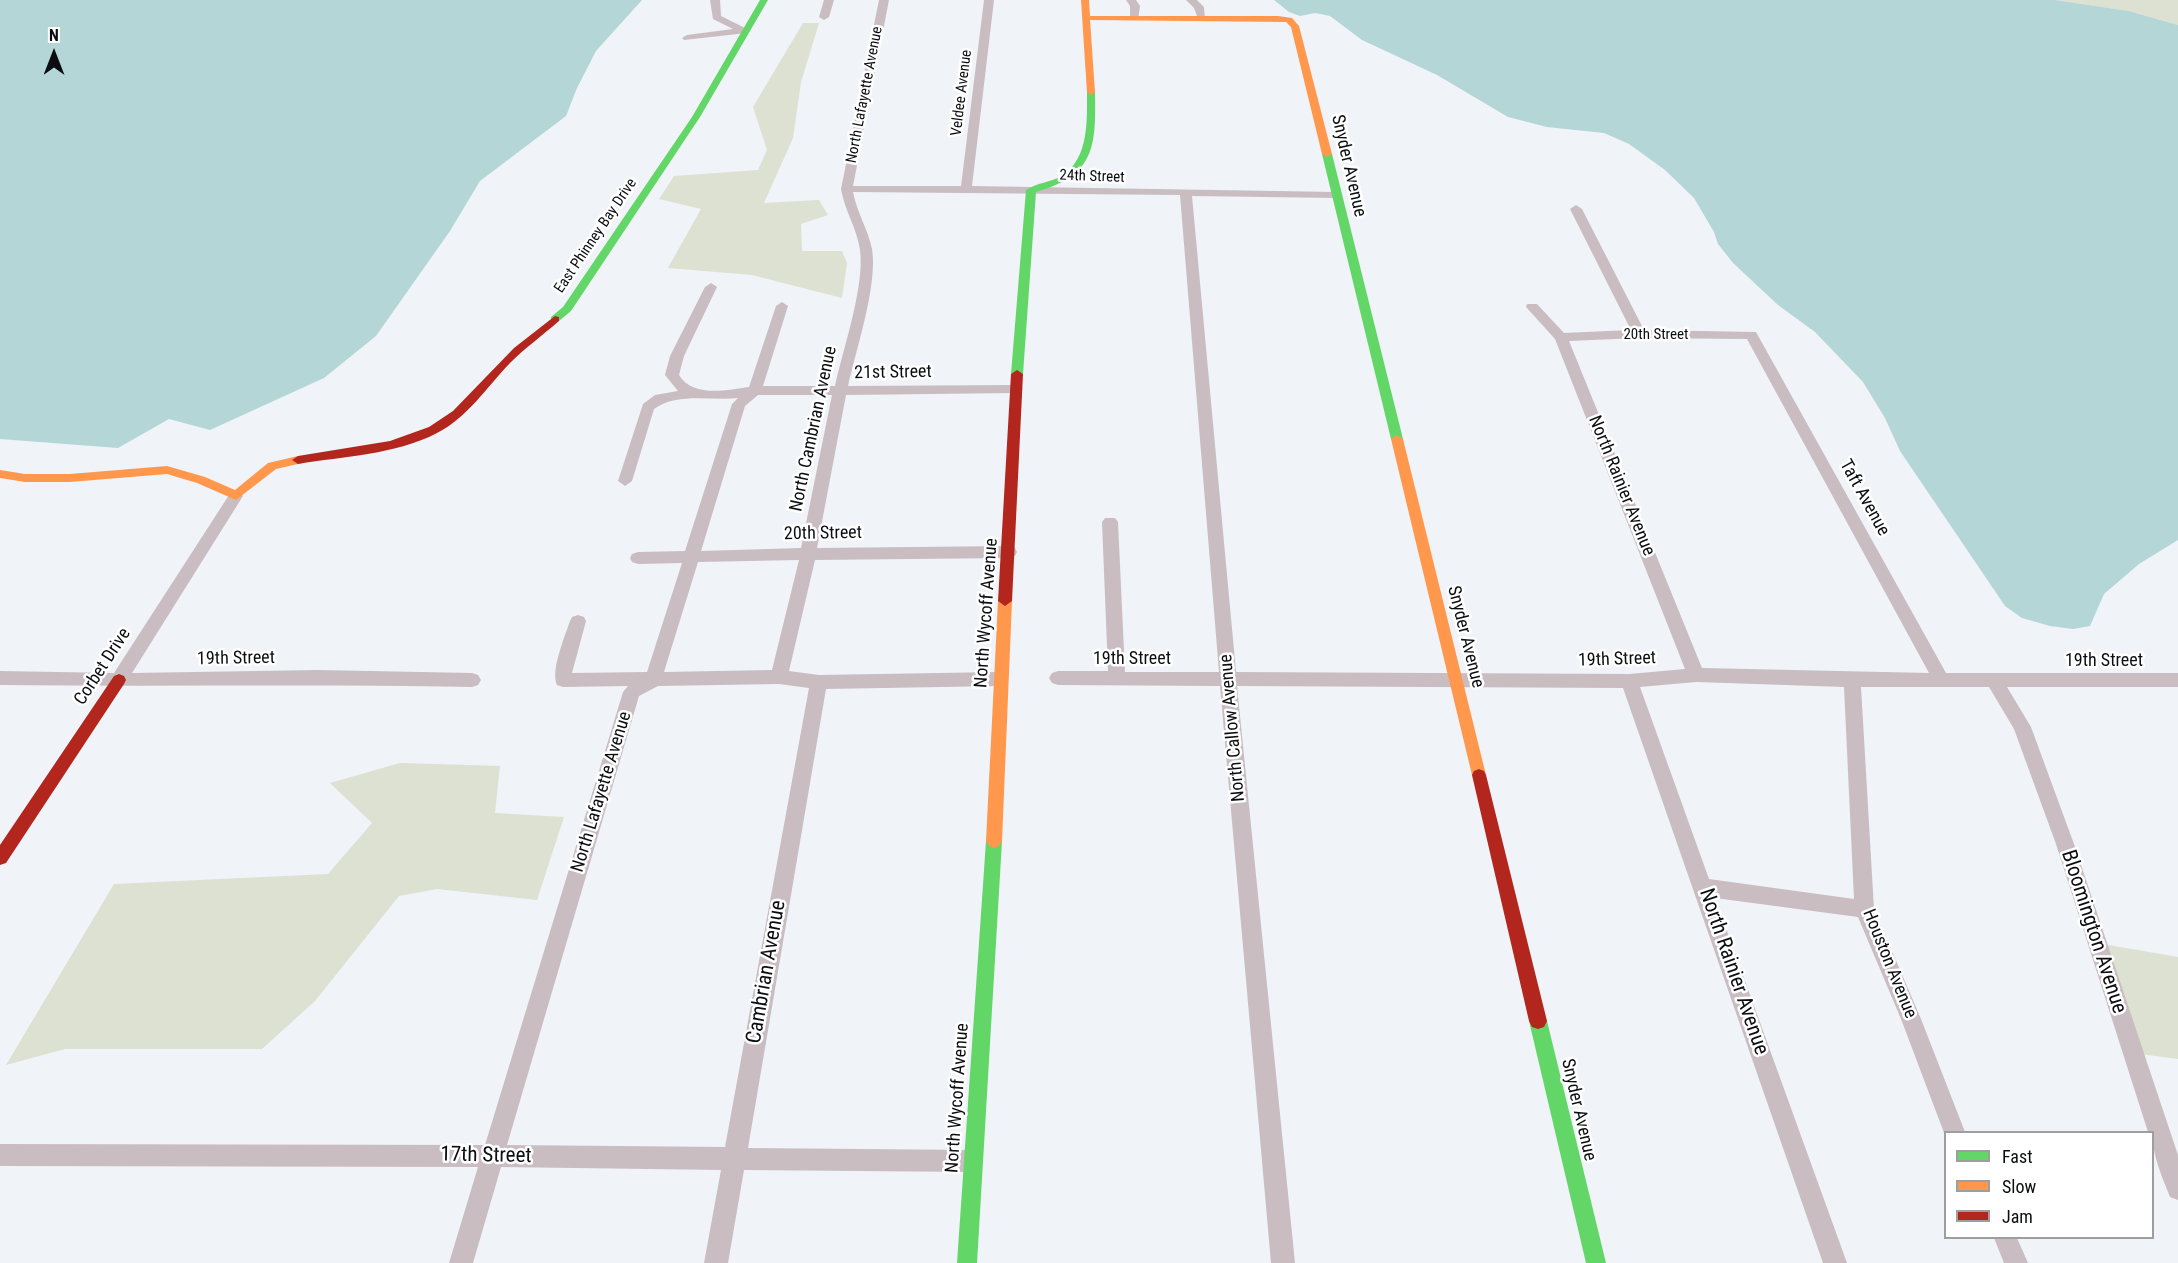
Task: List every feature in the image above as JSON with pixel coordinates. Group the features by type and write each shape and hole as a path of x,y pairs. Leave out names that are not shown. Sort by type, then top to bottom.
{"street":[{"path":"715,0 716,17 744,31"},
{"name":"East Phinney Bay Drive","path":"236,496 272,466 392,445 432,431 452,418 472,400 506,361 567,309 705,103 744,31 764,0"},
{"path":"824,17 829,0"},
{"name":"North Lafayette Avenue","path":"847,189 884,0"},
{"name":"Veldee Avenue","path":"966,189 989,0"},
{"path":"1031,190 1053,186 1074,173 1086,156 1091,116 1086,0"},
{"path":"1131,0 1135,6 1135,18"},
{"path":"1087,18 1202,19 1199,7 1191,0"},
{"name":"Snyder Avenue","path":"1202,19 1278,18 1293,22 1299,34 1336,195 1457,682 1596,1263"},
{"path":"687,38 744,31"},
{"name":"24th Street","path":"847,189 1336,195"},
{"name":"North Cambrian Avenue","path":"779,677 808,554 840,392 867,275 866,250 860,227 850,208 847,189"},
{"name":"North Wycoff Avenue","path":"967,1263 998,785 999,679 1009,552 1016,389 1031,190"},
{"name":"North Callow Avenue","path":"1186,193 1228,678 1283,1263"},
{"path":"1576,209 1639,334"},
{"path":"698,393 680,386 672,375 677,356 711,286"},
{"path":"653,680 739,404 755,392 782,306"},
{"name":"North Rainier Avenue","path":"1532,307 1562,337 1696,675"},
{"name":"20th Street","path":"1562,337 1639,334 1751,335"},
{"name":"Taft Avenue","path":"1751,335 1942,681"},
{"name":"21st Street","path":"624,482 648,407 660,398 698,393 715,395 755,392 1016,389"},
{"path":"0,474 25,478 70,478 167,470 201,480 236,496"},
{"name":"Corbet Drive","path":"0,858 119,680 236,496"},
{"path":"1110,522 1117,678"},
{"name":"20th Street","path":"638,558 1009,552"},
{"path":"578,621 564,667 563,680 779,677 819,682 999,679"},
{"name":"19th Street","path":"1058,678 1457,682 1629,681 1696,675 1852,680 2178,681"},
{"name":"19th Street","path":"0,678 119,680 318,677 472,680"},
{"name":"North Lafayette Avenue","path":"461,1263 632,692 653,680"},
{"name":"Houston Avenue","path":"1852,680 1864,909 1911,1020 1954,1131"},
{"name":"North Rainier Avenue","path":"1629,681 1835,1263"},
{"name":"Bloomington Avenue","path":"1994,681 2022,727 2065,844 2178,1190"},
{"name":"Cambrian Avenue","path":"716,1263 819,682"},
{"path":"1703,887 1864,909"},
{"name":"17th Street","path":"0,1155 292,1154 972,1161"},
{"path":"2006,1239 2016,1263"}],"green space":[{"path":"2055,0 2178,0 2178,25 2129,11"},
{"path":"803,23 819,23 801,82 793,138 764,203 819,200 828,215 801,224 802,251 842,251 847,263 842,298 752,275 668,268 701,209 659,199 674,176 758,170 767,150 753,107"},
{"path":"400,763 500,766 495,813 564,817 537,900 437,889 399,896 315,1001 262,1049 65,1049 6,1065 114,884 328,874 372,823 330,783"},
{"path":"2097,943 2178,957 2178,1059 2133,1053"}],"water":[{"path":"0,0 642,0 596,51 566,116 480,181 450,231 376,336 324,378 210,430 169,419 118,448 0,439"},
{"path":"1274,0 2055,0 2129,11 2178,25 2178,540 2139,564 2104,594 2090,626 2073,629 2050,626 2022,618 2005,606 1900,451 1885,418 1863,382 1815,332 1778,305 1733,263 1718,244 1714,232 1694,198 1665,170 1629,144 1604,133 1547,127 1508,117 1437,75 1362,40 1330,16 1315,13 1300,16 1289,12"}],"traffic: fast":[{"path":"555,319 567,309 696,117 764,0"},
{"path":"1017,374 1031,190 1051,185 1077,168 1088,143 1091,92"},
{"path":"1327,154 1397,439"},
{"path":"967,1263 994,841"},
{"path":"1538,1021 1596,1263"}],"traffic: slow":[{"path":"1085,0 1091,92"},
{"path":"1087,18 1278,18 1289,20 1295,26 1327,154"},
{"path":"1397,439 1479,775"},
{"path":"0,474 25,478 70,478 167,470 201,480 236,496 272,466 298,460"},
{"path":"994,841 1005,601"}],"traffic: jam":[{"path":"298,460 390,445 420,436 446,423 467,404 506,361 555,319"},
{"path":"1005,601 1017,374"},
{"path":"0,858 119,680"},
{"path":"1479,775 1538,1021"}]}
